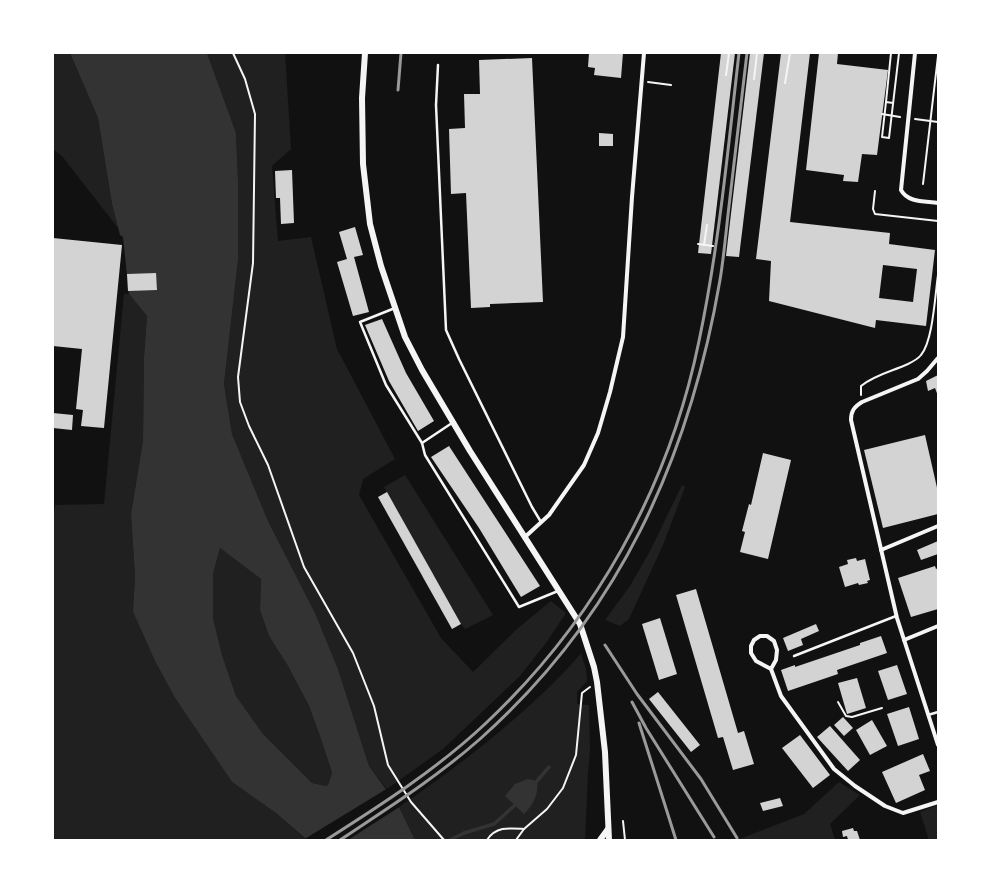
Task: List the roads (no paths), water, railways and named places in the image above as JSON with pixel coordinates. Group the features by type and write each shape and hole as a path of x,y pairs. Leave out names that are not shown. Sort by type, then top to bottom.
{"street":[{"path":"365,53 362,98 363,164 370,224 381,266 405,337 422,370 452,422 580,624 597,682 604,745 609,840"},
{"path":"525,537 541,522 570,486 584,465 598,432 610,392 623,336 632,197 644,53"},
{"path":"915,53 901,190 905,196 910,199 938,203"},
{"path":"938,358 918,379 862,402 853,409 851,414 851,420 897,616 938,745"},
{"path":"881,550 938,526"},
{"path":"904,640 938,626"},
{"path":"770,669 776,660 777,650 774,641 767,636 760,636 754,640 751,646 751,653 756,661 770,669 781,696 834,769 855,786 885,806 903,813 938,802"},
{"path":"600,840 608,829"},
{"path":"608,829 613,840"}],"lane":[{"path":"438,65 436,105 446,330 458,359 532,507 541,522"},
{"path":"395,308 360,322 386,385 422,443 425,455 519,607 559,590"},
{"path":"422,443 452,422"},
{"path":"794,656 897,616"},
{"path":"928,715 938,712"}],"waterway":[{"path":"537,781 549,767"},
{"path":"450,840 464,833 494,824 515,805"}],"railway":[{"path":"398,90 401,53"},
{"path":"326,840 388,800 428,771 485,724 524,684 560,642 593,597 622,549 647,500 668,449 686,395 699,341 718,233 739,53"},
{"path":"340,840 412,792 464,753 529,691 571,641 608,587 640,531 667,472 689,410 706,346 720,280 747,53"},
{"path":"605,645 637,694 701,779 737,838"},
{"path":"632,702 646,728 714,837"},
{"path":"639,723 676,840"}]}
